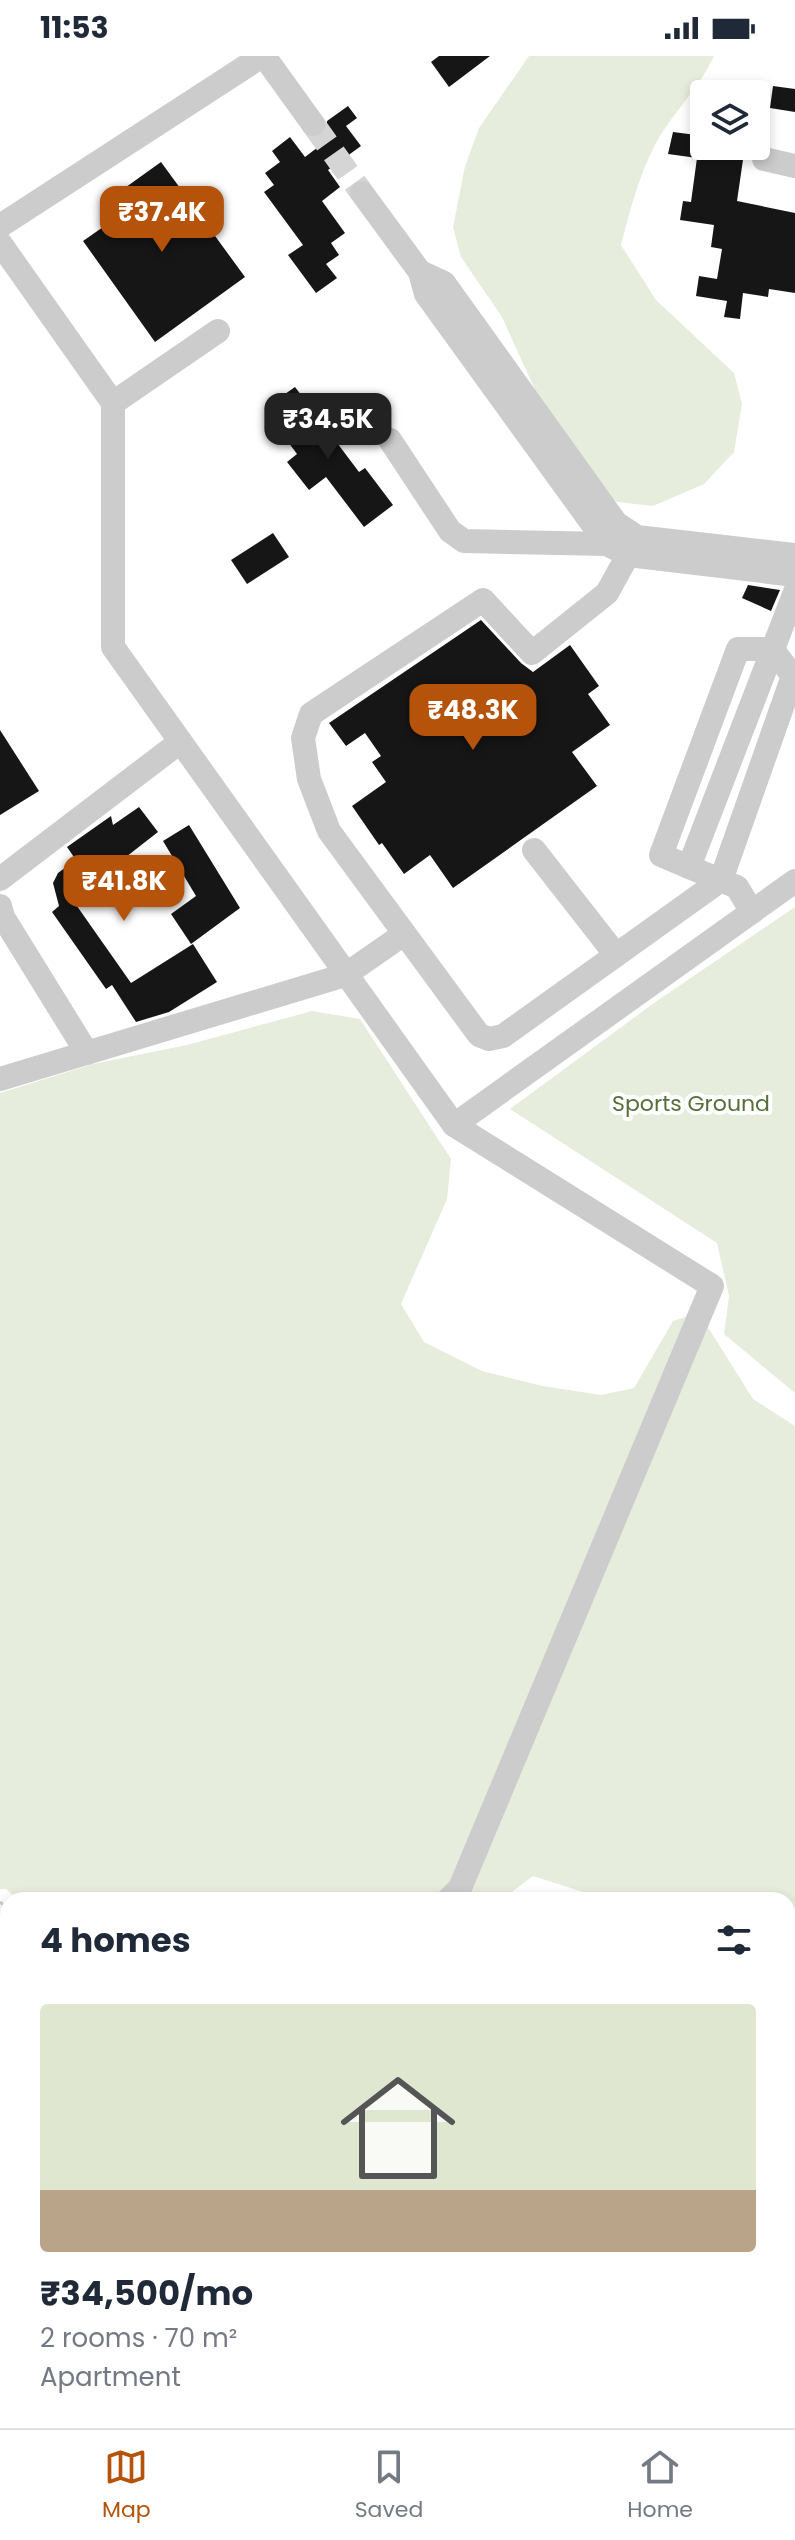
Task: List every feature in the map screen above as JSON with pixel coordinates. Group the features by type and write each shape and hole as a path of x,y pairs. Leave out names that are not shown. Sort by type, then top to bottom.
{"street":[{"path":"0,226 263,56 313,124"},
{"path":"768,160 795,166"},
{"path":"362,193 420,272 426,294 618,549"},
{"path":"0,243 113,403 113,647 454,1125 712,1286 456,1892"},
{"path":"420,272 444,283 616,523 637,537 795,555"},
{"path":"113,403 218,331"},
{"path":"390,440 450,531 464,541 528,544 586,542 795,575"},
{"path":"618,549 607,593 532,653 483,600 311,714 303,738 309,779 329,831 479,1035 489,1039 503,1036 721,880 793,676 772,649"},
{"path":"772,649 795,592"},
{"path":"752,912 737,887 661,855 738,649 772,649"},
{"path":"0,879 180,742"},
{"path":"534,850 616,955"},
{"path":"454,1125 795,881"},
{"path":"0,906 3,917 87,1053"},
{"path":"0,1079 345,975 404,934"}],"green space":[{"path":"529,56 714,56 700,80 690,80 690,94 649,157 621,245 656,300 734,373 742,404 734,452 704,484 653,506 617,502 591,482 551,425 502,317 461,257 453,227 465,166 479,128"},
{"name":"Sports Ground","path":"795,907 795,1393 724,1334 729,1296 717,1243 510,1109 654,1003"},
{"path":"312,1011 360,1019 451,1159 447,1199 401,1304 424,1342 482,1371 543,1386 601,1395 634,1388 673,1321 692,1315 709,1329 753,1399 795,1426 795,1892 583,1892 533,1876 512,1892 9,1892 0,1889 0,1093 93,1064 187,1045"}],"building":[{"path":"439,56 490,56 449,87 431,62"},
{"path":"773,86 795,89 795,112 770,108"},
{"path":"348,106 357,118 346,126 361,146 328,170 340,187 322,201 345,233 331,243 339,255 326,264 337,278 316,293 288,255 303,245 264,192 274,185 265,173 280,162 272,151 290,137 305,157 326,141 322,136 327,129 327,121"},
{"path":"673,132 690,134 690,157 668,154"},
{"path":"697,160 743,160 737,201 795,213 795,293 769,289 768,297 743,293 740,319 724,317 727,301 696,296 699,276 717,279 722,249 711,247 714,225 680,220 683,201 691,202"},
{"path":"161,162 245,277 155,342 83,241 119,216 108,200"},
{"path":"295,387 359,472 365,468 393,505 364,527 326,477 309,490 287,462 297,454 280,431 291,422 275,401"},
{"path":"273,533 289,557 247,584 231,560"},
{"path":"748,585 780,590 771,611 742,598"},
{"path":"481,620 533,672 570,645 599,686 588,694 610,725 572,752 597,786 453,888 430,855 404,874 382,843 379,845 352,806 386,782 372,762 381,756 365,733 346,746 329,723"},
{"path":"0,730 39,791 0,815"},
{"path":"139,807 158,832 72,899 131,983 193,944 217,982 169,1012 136,1022 112,985 106,989 52,912 59,906 53,883 58,873 76,860 67,847 111,816 113,825"},
{"path":"189,825 240,908 191,944 171,914 196,896 163,841"}],"tunnel":[{"path":"313,124 362,193"}]}
